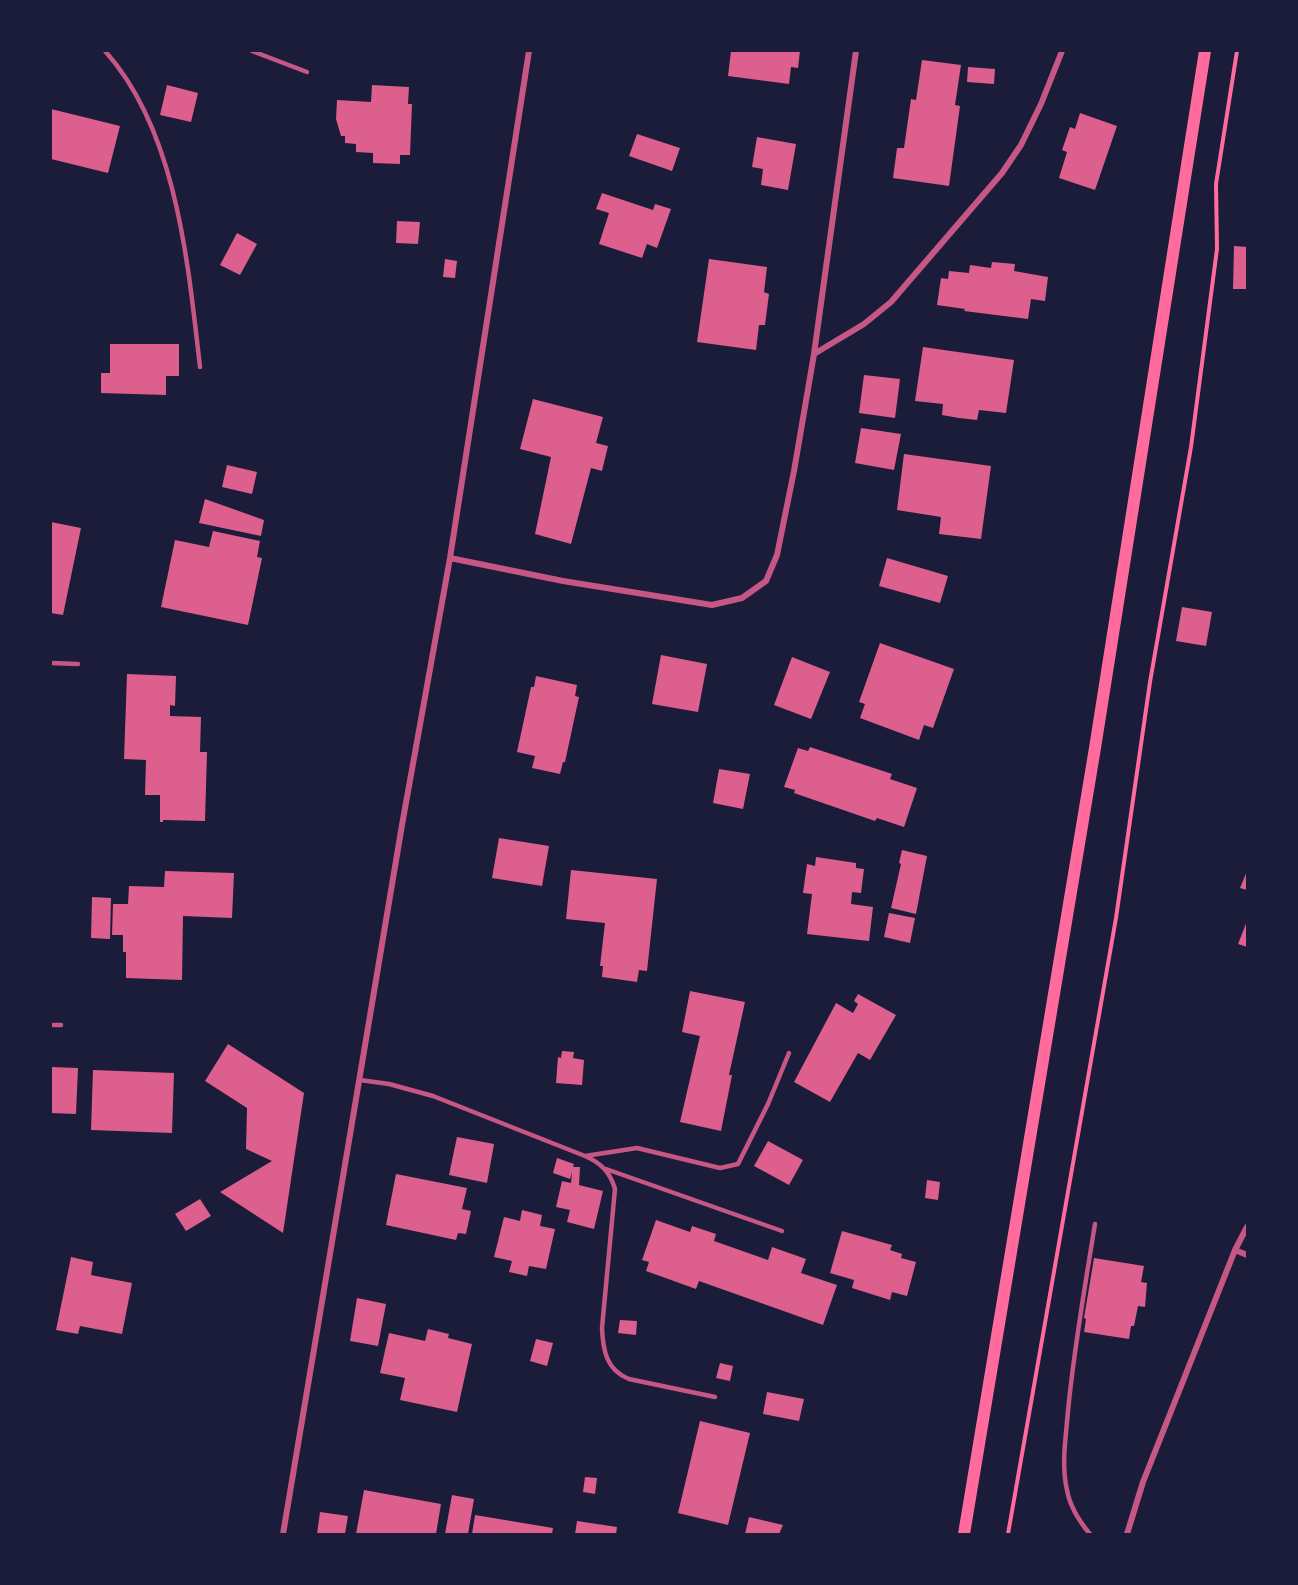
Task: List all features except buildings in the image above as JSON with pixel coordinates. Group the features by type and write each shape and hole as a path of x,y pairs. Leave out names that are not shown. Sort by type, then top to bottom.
{"main road":[{"path":"964,1534 1097,736 1205,51"}],"street":[{"path":"283,1534 402,825 450,558 529,51"},
{"path":"450,558 563,581 712,605 742,598 766,581 777,555 814,354 856,51"},
{"path":"814,354 864,324 891,302 1002,172 1021,145 1041,104 1062,51"},
{"path":"1127,1534 1143,1482 1235,1250 1247,1227"},
{"path":"1235,1250 1247,1255"}],"lane":[{"path":"105,51 136,94 162,158 179,217 189,275 200,367"},
{"path":"252,51 307,72"},
{"path":"51,663 78,664"},
{"path":"51,1025 61,1025"},
{"path":"585,1156 637,1148 720,1168 738,1164 768,1104 789,1053"},
{"path":"360,1080 389,1084 433,1096 595,1160 606,1169 615,1189 602,1328 607,1361 621,1376 629,1379 715,1397"},
{"path":"606,1169 782,1231"},
{"path":"1090,1534 1079,1521 1070,1503 1066,1487 1065,1437 1072,1367 1095,1224"}],"path":[{"path":"1008,1534 1116,918 1150,682 1191,447 1217,249 1216,184 1237,51"}]}
